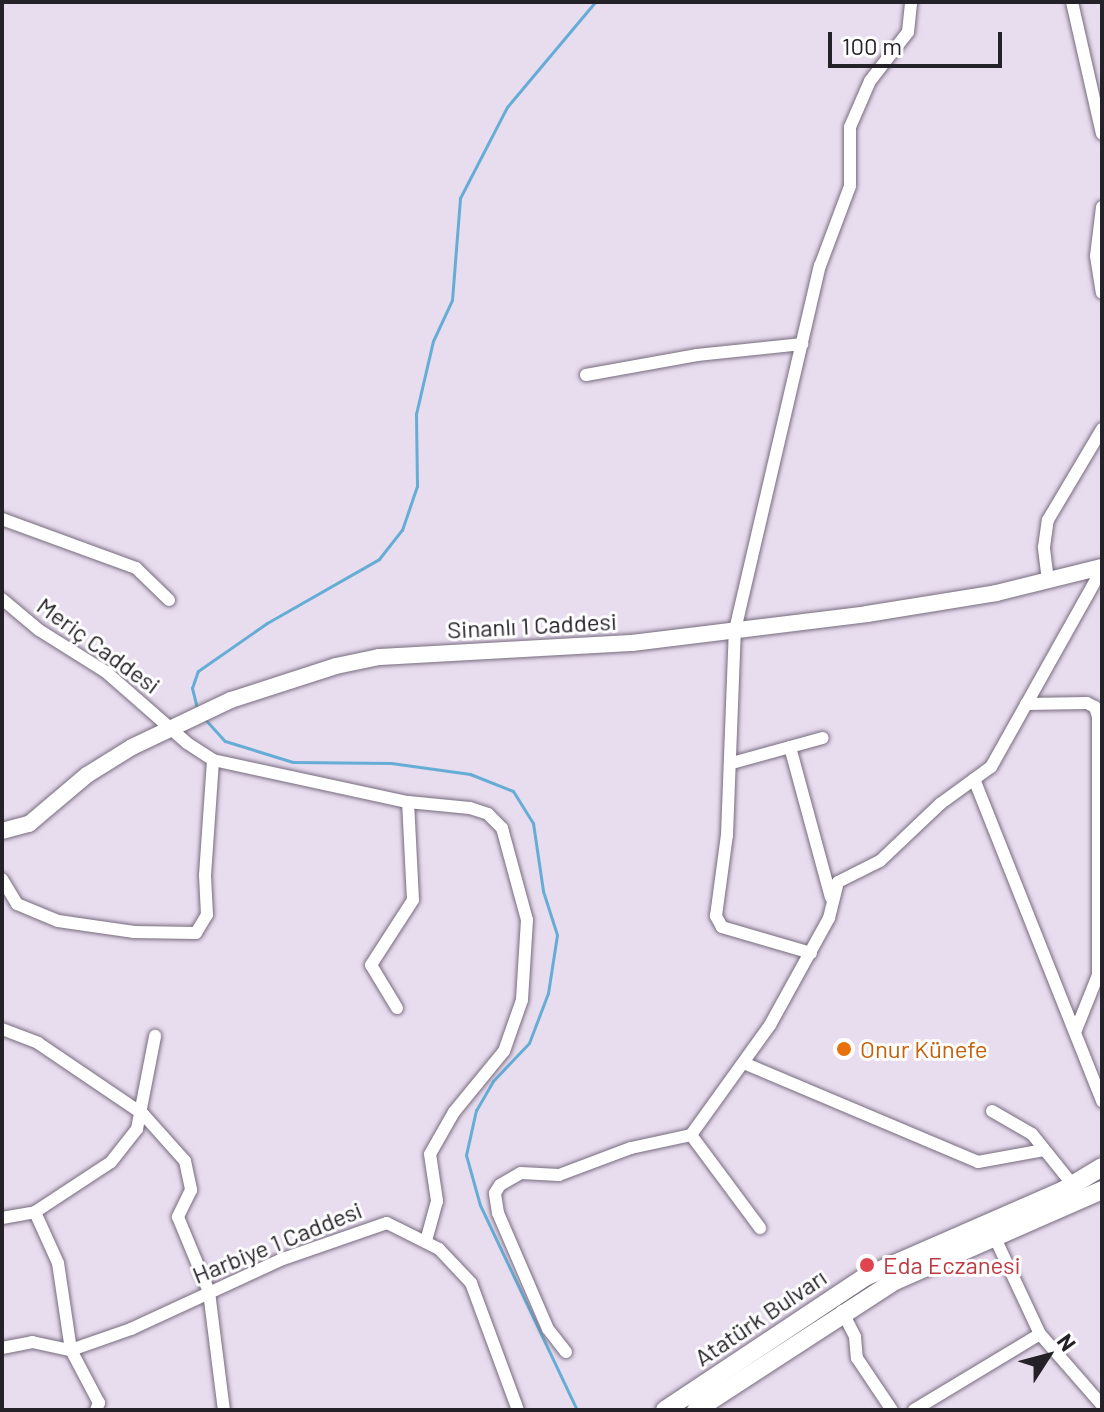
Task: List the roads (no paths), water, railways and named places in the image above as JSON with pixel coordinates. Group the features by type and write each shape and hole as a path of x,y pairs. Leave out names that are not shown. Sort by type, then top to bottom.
{"highway":[{"name":"Atatürk Bulvarı","path":"696,1410 842,1311 1001,1229 1102,1167"},
{"name":"Atatürk Bulvarı","path":"665,1410 867,1276 1100,1194"}],"main road":[{"name":"Sinanlı 1 Caddesi","path":"2,831 29,824 87,775 177,725 231,700 305,674 379,657 584,647 913,607 1102,568"}],"street":[{"path":"811,953 722,927 717,921 732,763 735,630 820,266 848,195 850,127 870,81 908,32 911,2"},
{"path":"1072,2 1102,134"},
{"path":"1102,207 1096,256 1102,293"},
{"path":"586,375 697,355 802,344"},
{"path":"1048,581 1044,547 1048,520 1102,429"},
{"path":"2,519 136,568 169,600"},
{"path":"566,1352 548,1329 495,1193 521,1173 559,1175 631,1148 691,1135 746,1064 811,953 838,882 880,861 1001,754 1102,568"},
{"name":"Meriç Caddesi","path":"2,599 39,630 106,672 177,725 213,760"},
{"path":"1026,704 1087,703 1095,707 1098,717 1098,975 1076,1030"},
{"path":"732,763 823,738"},
{"path":"790,747 832,904"},
{"path":"2,879 17,904 58,921 134,932 196,933 207,915 205,875 213,760 408,802 470,808 497,822 527,920 528,954 517,1024 504,1051 454,1112 430,1154 437,1201 426,1241"},
{"path":"974,779 1102,1101"},
{"path":"397,1008 371,965 413,900 408,802"},
{"path":"2,1029 38,1043 143,1114 189,1172 189,1202 178,1217 209,1292 224,1410"},
{"path":"2,1218 35,1212 111,1162 143,1114 155,1036"},
{"path":"746,1064 978,1162 1044,1150"},
{"path":"992,1111 1020,1125 1073,1185"},
{"path":"691,1135 760,1228"},
{"path":"35,1212 58,1263 71,1350 99,1403 96,1410"},
{"name":"Harbiye 1 Caddesi","path":"71,1350 131,1329 209,1292 377,1224 398,1226 426,1241 471,1283 518,1410"},
{"path":"1001,1229 1040,1334 1102,1405"},
{"path":"842,1311 855,1337 857,1358 892,1410"},
{"path":"914,1410 1040,1334"},
{"path":"2,1348 32,1342 71,1350"}],"waterway":[{"path":"197,708 192,688 198,671 267,623 379,559 402,530 417,486 416,414 433,341 452,300 460,198 507,107 595,2"},
{"path":"204,718 225,741 293,762 391,763 470,774 513,791 533,823 543,891 557,935 548,993 529,1043 493,1081 476,1110 466,1155 480,1205 577,1410"}],"place":[{"name":"Onur Künefe","path":"844,1049"},
{"name":"Eda Eczanesi","path":"867,1265"}]}
